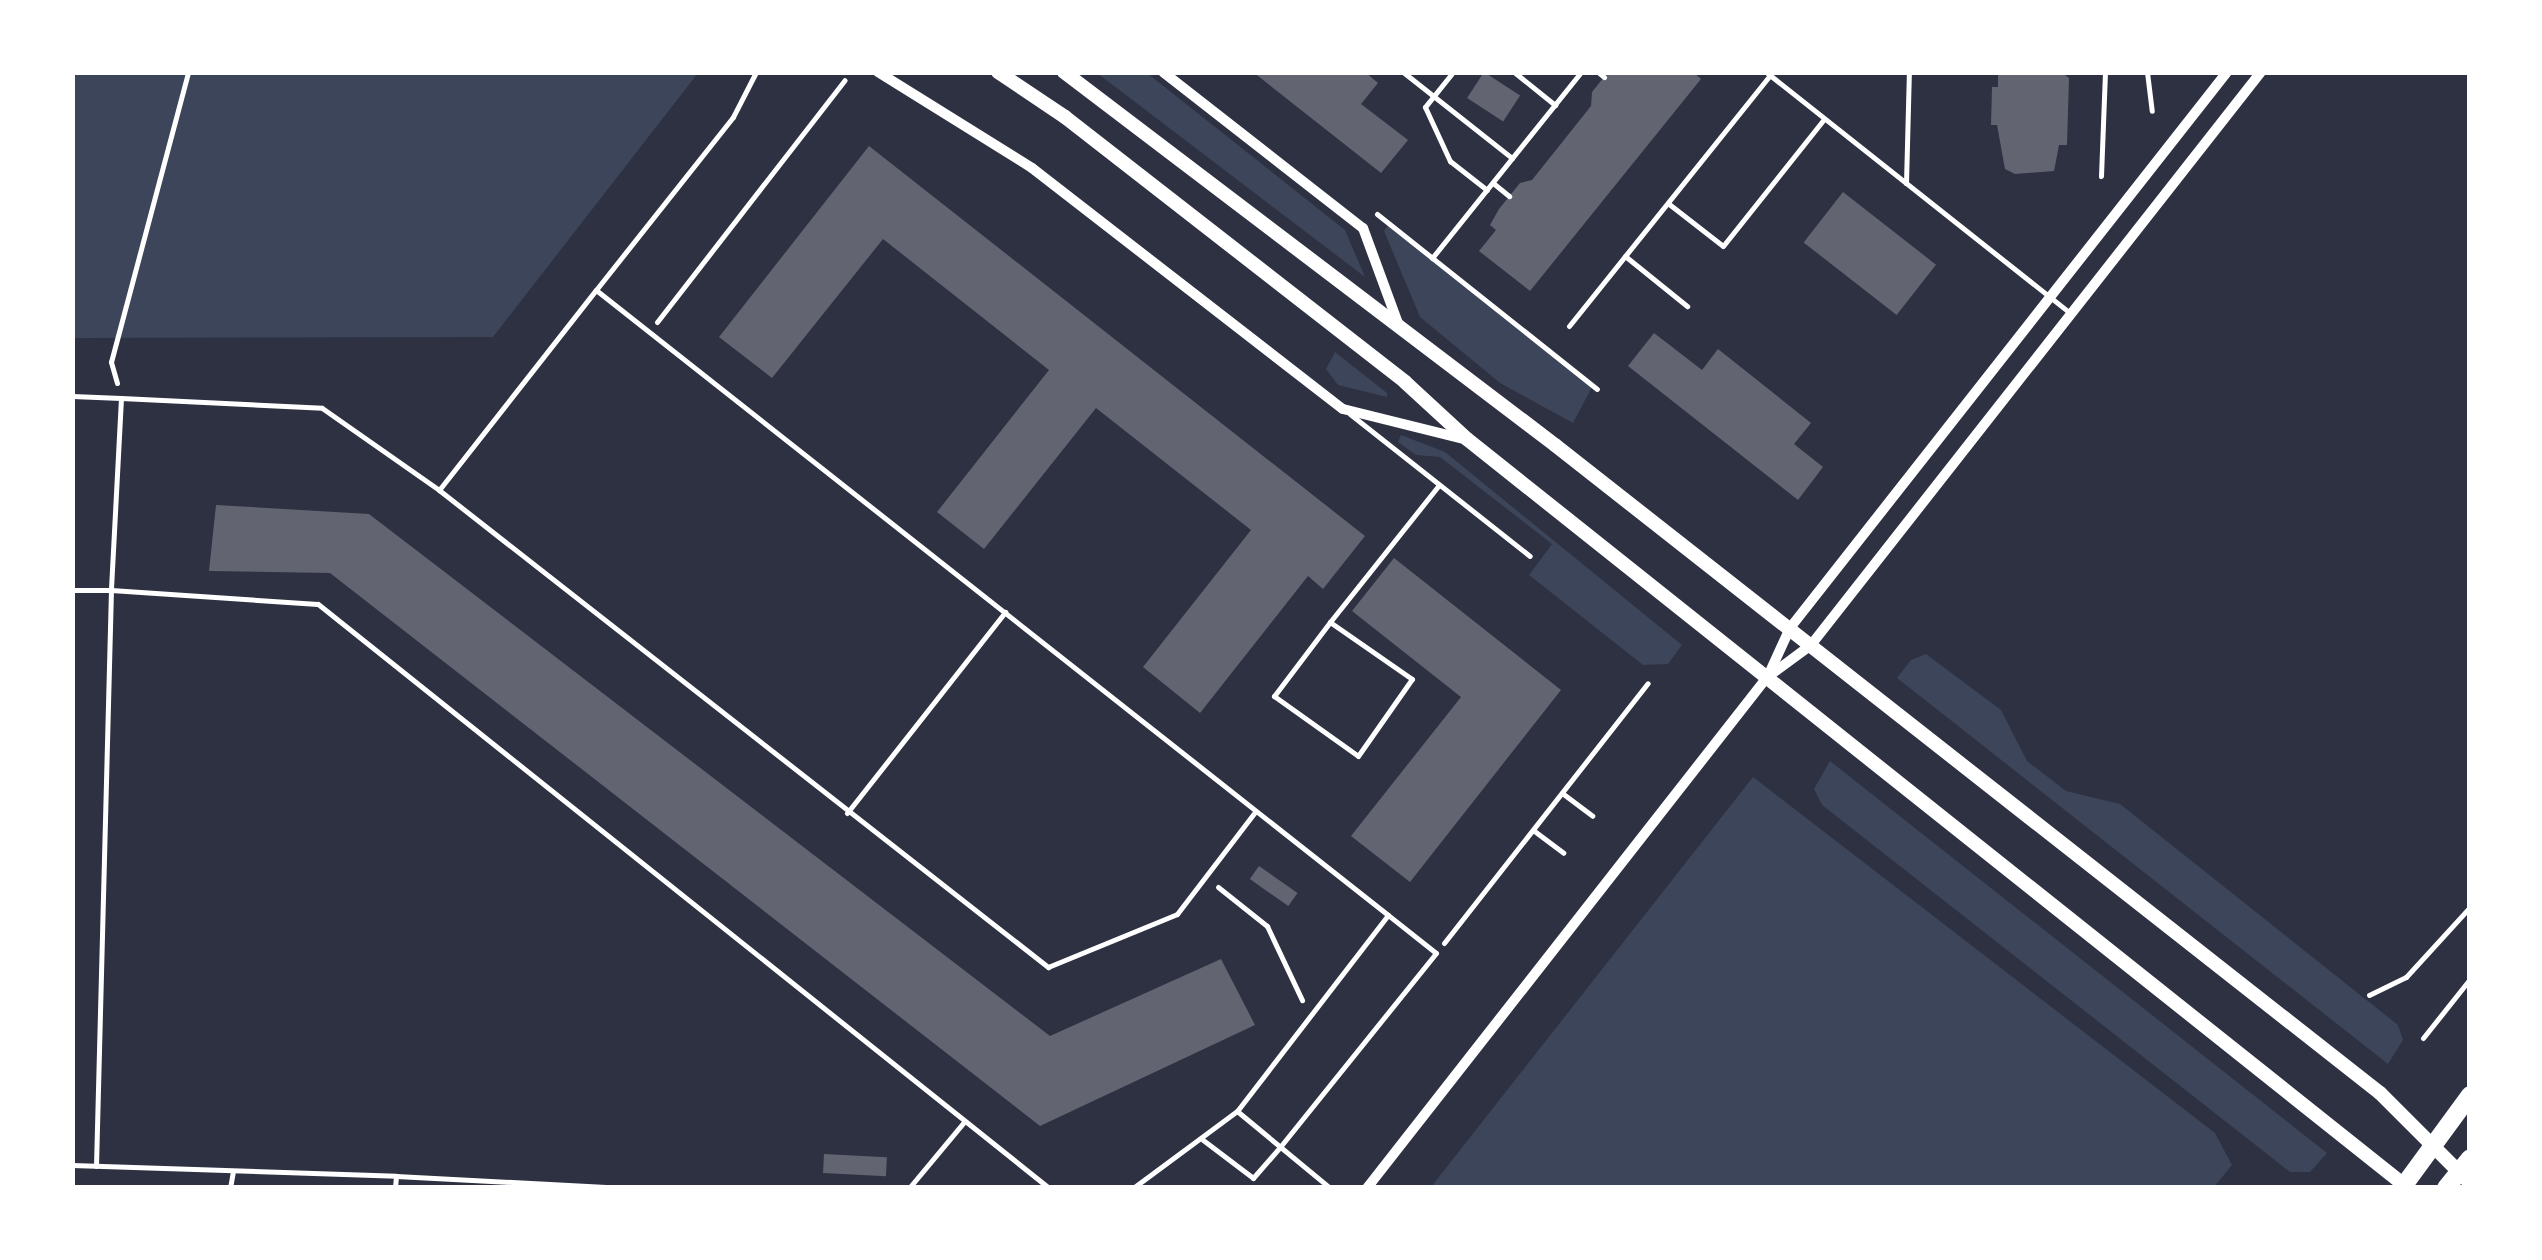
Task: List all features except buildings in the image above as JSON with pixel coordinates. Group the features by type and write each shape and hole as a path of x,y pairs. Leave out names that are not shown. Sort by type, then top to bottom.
{"main road":[{"path":"2405,1186 2470,1095"},
{"path":"2446,1188 2466,1171"}],"street":[{"path":"878,72 1032,168 1343,408 1466,439"},
{"path":"998,72 1191,213 1466,439 2405,1186"},
{"path":"1064,72 1812,645 2380,1092 2432,1145 2466,1171"},
{"path":"1164,72 1363,228 1401,331"},
{"path":"1367,1188 1768,676 1790,628 2227,72"},
{"path":"1768,676 1812,645 2261,72"}],"lane":[{"path":"439,490 733,118 756,72"},
{"path":"1906,183 1910,72"},
{"path":"1568,326 1768,74 2071,314"},
{"path":"1668,202 1723,246 1824,119"},
{"path":"1625,256 1687,306"},
{"path":"596,290 1436,953 1253,1178 1203,1140"},
{"path":"72,396 322,408 439,490 1048,967 1177,914 1255,812"},
{"path":"96,1166 111,590 121,398"},
{"path":"1343,408 1530,556"},
{"path":"1330,622 1412,680 1358,756 1274,696 1330,622 1439,485"},
{"path":"72,590 318,604 1050,1188"},
{"path":"848,812 1005,612"},
{"path":"1133,1188 1203,1140 1236,1111 1388,915"},
{"path":"1236,1111 1330,1188"},
{"path":"909,1188 964,1122"},
{"path":"72,1166 625,1188"},
{"path":"230,1188 233,1171"},
{"path":"395,1188 396,1176"}],"path":[{"path":"121,398 111,362 188,72"},
{"path":"1403,72 1512,158"},
{"path":"1453,72 1425,107 1450,161 1486,190"},
{"path":"1514,72 1555,105"},
{"path":"1432,258 1581,72"},
{"path":"2101,176 2105,72"},
{"path":"2147,72 2152,110"},
{"path":"650,332 845,80"},
{"path":"1493,183 1509,196"},
{"path":"1368,207 1598,389"},
{"path":"1436,953 1648,684"},
{"path":"1562,793 1592,816"},
{"path":"1533,830 1562,853"},
{"path":"1206,877 1267,926 1310,1016"},
{"path":"2369,996 2406,976 2470,907"},
{"path":"2422,1038 2470,980"}],"shaded area":[{"path":"72,73 698,73 493,337 73,338"},
{"path":"1097,73 1147,73 1345,230 1365,277"},
{"path":"1388,226 1592,387 1573,423 1500,383 1420,317 1384,231"},
{"path":"1335,352 1387,393 1387,397 1338,385 1326,369"},
{"path":"1401,435 1445,452 1682,645 1668,664 1643,665 1529,575 1552,544 1440,457 1416,455 1398,442"},
{"path":"1926,654 2001,710 2027,761 2066,791 2120,804 2398,1025 2403,1040 2388,1064 1897,678 1911,660"},
{"path":"1830,761 2327,1153 2310,1172 2290,1172 1822,805 1814,789"},
{"path":"1753,777 2215,1133 2232,1165 2214,1187 1431,1187"}]}
